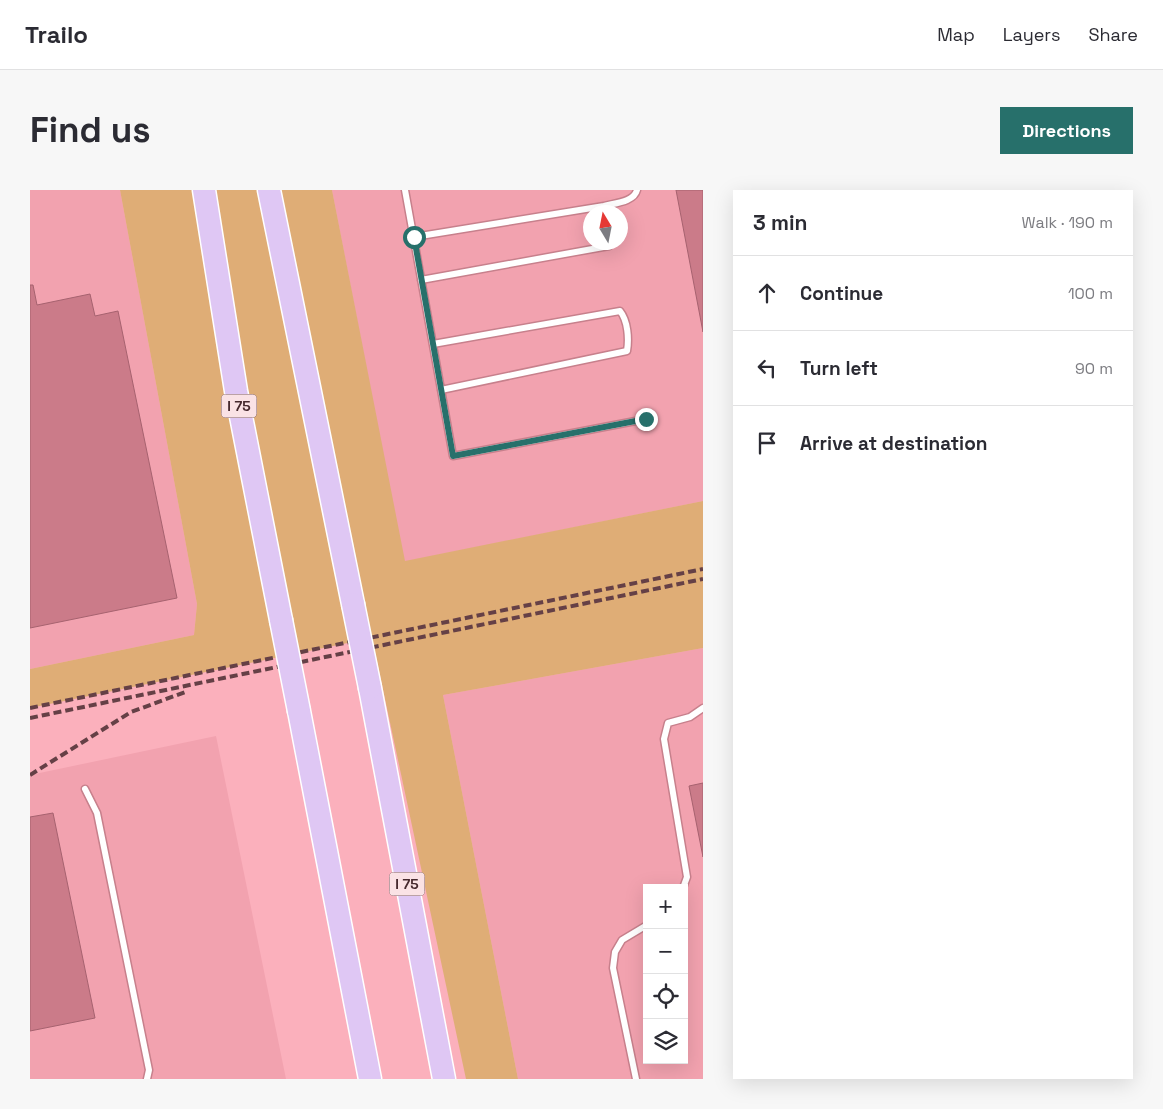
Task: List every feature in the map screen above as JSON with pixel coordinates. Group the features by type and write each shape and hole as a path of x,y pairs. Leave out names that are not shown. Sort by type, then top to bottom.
{"highway":[{"name":"I 75","path":"204,190 236,391 369,1076"},
{"name":"I 75","path":"270,190 370,688 444,1079"}],"lane":[{"path":"405,190 453,456 646,419"},
{"path":"615,205 634,196 637,190"},
{"path":"414,237 583,212"},
{"path":"422,280 587,250"},
{"path":"433,344 620,311 624,316 628,342 627,351 442,390"},
{"path":"684,884 687,877 664,739 668,723 690,717 703,708"},
{"path":"85,789 98,813 149,1070 148,1079"},
{"path":"636,1079 613,968 615,952 622,940 643,927"}],"shaded area":[{"path":"30,190 120,190 197,604 194,635 30,669"},
{"path":"120,190 332,190 405,561 703,501 703,648 443,695 518,1079 466,1079 372,638 30,708 30,669 194,635 197,604"},
{"path":"332,190 703,190 703,501 404,562"},
{"path":"703,648 703,1079 518,1079 443,695"},
{"path":"216,736 286,1079 30,1079 30,775"}],"building":[{"path":"676,190 703,190 703,332"},
{"path":"30,285 33,285 37,305 90,294 95,316 118,311 177,598 30,628"},
{"path":"703,783 703,857 689,786"},
{"path":"53,813 95,1018 30,1031 30,817"}],"railway":[{"path":"30,708 703,569"},
{"path":"30,718 703,579"},
{"path":"30,775 131,712 188,691"}],"route":[{"path":"414,237 453,456 646,419"}]}
